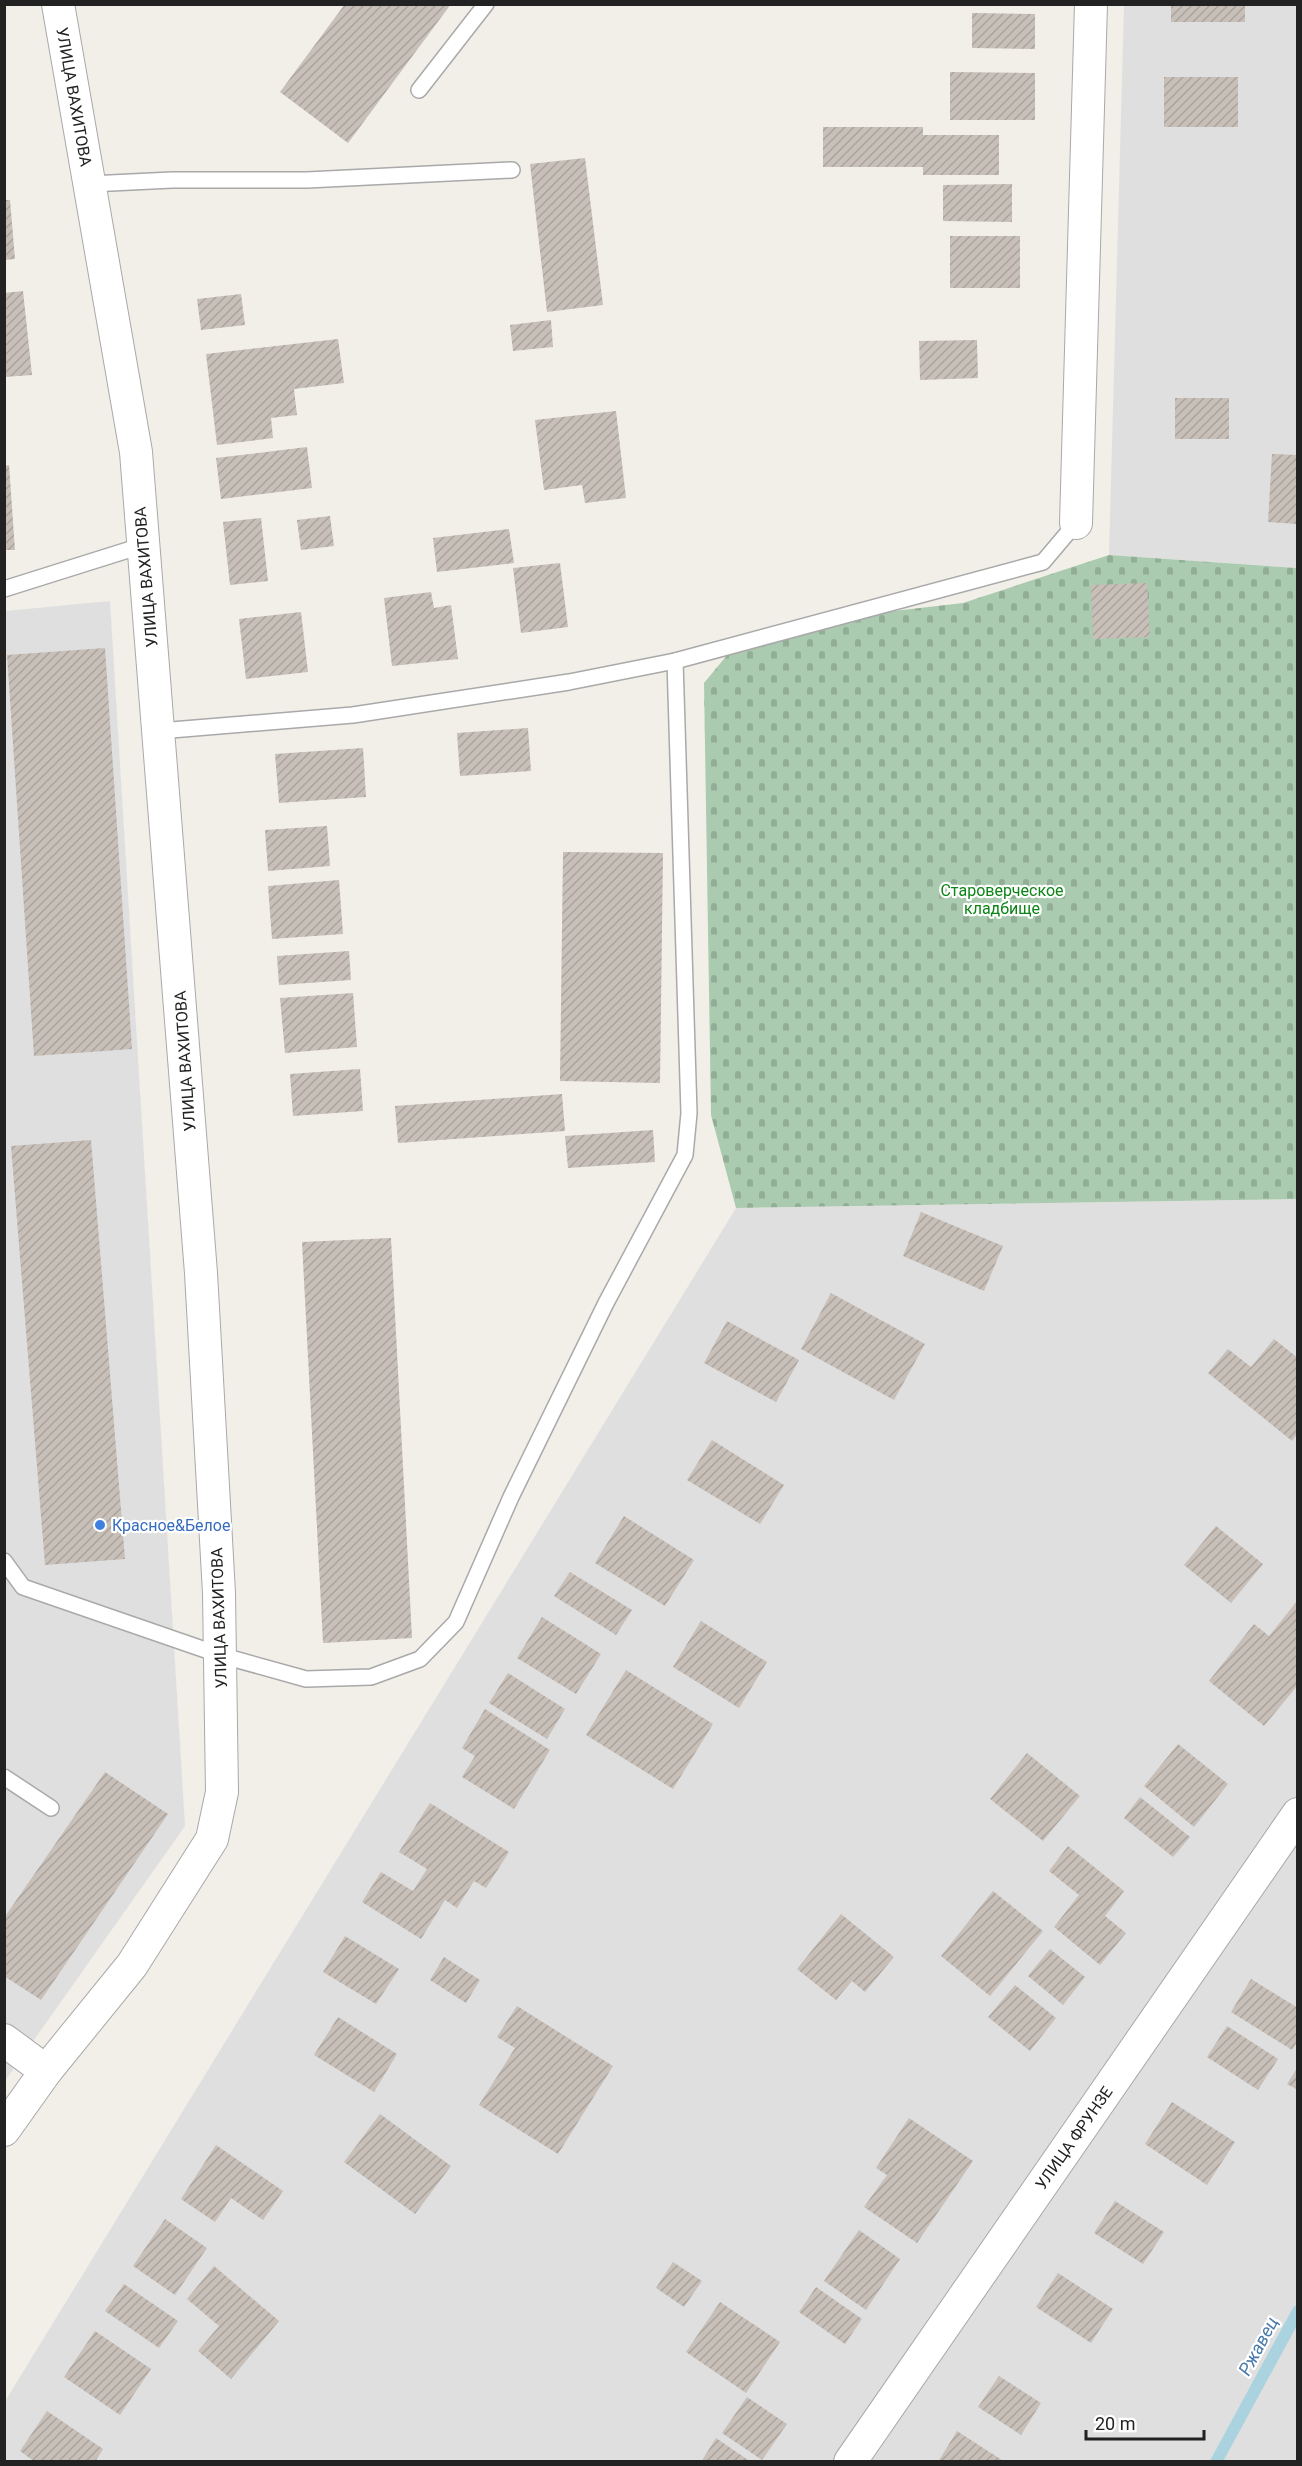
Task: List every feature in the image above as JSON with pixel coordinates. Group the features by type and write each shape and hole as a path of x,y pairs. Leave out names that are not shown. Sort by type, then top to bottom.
{"street":[{"name":"УЛИЦА ВАХИТОВА","path":"4,2130 46,2071 132,1965 212,1839 222,1792 219,1593 201,1273 136,452 58,4"},
{"path":"1076,524 1091,4"},
{"name":"УЛИЦА ФРУНЗЕ","path":"850,2462 1298,1814"},
{"path":"4,2040 46,2071"}],"lane":[{"path":"419,90 486,4"},
{"path":"90,184 172,180 307,180 512,170"},
{"path":"159,731 353,716 569,682 675,661 1043,562 1076,524"},
{"path":"4,589 144,545"},
{"path":"4,1561 23,1587 220,1655 306,1679 371,1677 420,1659 456,1622 511,1497 606,1303 685,1155 689,1113 675,661"},
{"path":"4,1777 51,1808"}],"shaded area":[{"path":"1124,5 1297,5 1297,568 1109,555"},
{"path":"110,601 185,1826 5,2081 5,611"},
{"path":"1297,1199 1297,2461 5,2462 4,2403 736,1208"}],"green space":[{"name":"Староверческое кладбище","path":"1109,555 1297,568 1297,1199 736,1208 711,1115 704,683 738,642 790,623 963,603"}],"building":[{"path":"345,4 451,4 348,143 280,92"},
{"path":"1171,4 1245,4 1245,22 1171,22"},
{"path":"972,13 1035,14 1035,49 972,48"},
{"path":"950,72 1035,73 1035,120 950,120"},
{"path":"1164,77 1238,77 1238,127 1164,127"},
{"path":"823,127 923,127 923,135 999,135 999,175 923,175 923,167 823,167"},
{"path":"585,158 603,305 547,312 530,164"},
{"path":"1012,184 1012,222 943,221 943,185"},
{"path":"4,200 10,200 15,259 4,260"},
{"path":"950,236 1020,236 1020,288 950,288"},
{"path":"23,291 32,375 4,377 4,293"},
{"path":"241,294 245,325 201,330 197,299"},
{"path":"551,320 553,347 513,351 510,325"},
{"path":"338,339 344,383 294,389 297,415 271,418 273,438 217,445 206,354"},
{"path":"977,340 978,378 920,380 919,341"},
{"path":"1175,398 1229,398 1229,439 1175,439"},
{"path":"616,411 626,498 585,503 582,485 544,490 535,420"},
{"path":"307,447 312,488 221,499 216,458"},
{"path":"1272,454 1298,455 1298,524 1268,522"},
{"path":"9,465 15,550 4,550 4,466"},
{"path":"330,516 334,546 301,550 297,520"},
{"path":"261,518 268,581 230,585 223,522"},
{"path":"509,529 514,563 437,572 433,538"},
{"path":"560,563 568,627 521,633 513,568"},
{"path":"1147,583 1150,637 1093,639 1091,585"},
{"path":"431,592 434,608 451,605 458,659 392,666 384,598"},
{"path":"301,612 308,672 246,679 239,619"},
{"path":"105,648 132,1049 34,1056 7,655"},
{"path":"528,728 531,771 460,776 457,733"},
{"path":"363,748 366,797 279,803 275,754"},
{"path":"327,826 330,866 268,871 265,830"},
{"path":"563,852 663,853 660,1083 560,1081"},
{"path":"339,880 343,934 272,939 268,886"},
{"path":"349,951 351,980 279,985 277,956"},
{"path":"353,993 357,1047 285,1053 280,998"},
{"path":"360,1069 363,1111 293,1116 290,1074"},
{"path":"562,1094 565,1131 398,1143 395,1106"},
{"path":"653,1130 655,1162 568,1168 565,1136"},
{"path":"91,1140 125,1559 45,1565 11,1146"},
{"path":"921,1212 1003,1246 984,1291 903,1256"},
{"path":"391,1238 412,1638 323,1643 302,1242"},
{"path":"831,1293 925,1344 894,1400 801,1349"},
{"path":"727,1321 799,1360 776,1402 704,1363"},
{"path":"1274,1339 1298,1358 1298,1433 1292,1441 1208,1373 1228,1349 1251,1367"},
{"path":"712,1440 784,1485 760,1524 687,1480"},
{"path":"624,1516 694,1560 665,1606 595,1563"},
{"path":"1216,1526 1263,1564 1231,1603 1184,1565"},
{"path":"570,1572 632,1610 616,1635 554,1596"},
{"path":"1298,1600 1298,1685 1264,1726 1209,1681 1254,1624 1269,1636"},
{"path":"542,1617 601,1654 576,1694 517,1658"},
{"path":"701,1621 767,1662 739,1708 673,1667"},
{"path":"626,1670 713,1724 673,1789 586,1735"},
{"path":"508,1673 565,1709 547,1739 489,1703"},
{"path":"485,1709 550,1750 514,1809 462,1777 475,1756 462,1748"},
{"path":"1178,1744 1228,1784 1194,1827 1144,1786"},
{"path":"1027,1753 1080,1796 1043,1841 990,1799"},
{"path":"105,1772 168,1814 41,2000 4,1976 4,1918"},
{"path":"1140,1797 1190,1837 1173,1857 1124,1818"},
{"path":"430,1803 509,1852 486,1888 474,1881 457,1908 445,1900 421,1939 362,1902 381,1872 413,1891 427,1869 399,1852"},
{"path":"1068,1846 1124,1891 1105,1916 1126,1933 1100,1965 1054,1927 1079,1895 1049,1871"},
{"path":"993,1891 1043,1931 990,1996 941,1956"},
{"path":"841,1914 894,1957 865,1992 852,1981 836,2000 797,1969"},
{"path":"345,1936 399,1969 376,2004 323,1972"},
{"path":"1050,1949 1085,1977 1063,2005 1028,1976"},
{"path":"444,1957 480,1980 466,2003 430,1980"},
{"path":"1251,1979 1298,2008 1298,2041 1292,2050 1231,2012"},
{"path":"1015,1985 1056,2018 1030,2051 988,2017"},
{"path":"517,2006 613,2066 558,2154 479,2105 515,2048 497,2037"},
{"path":"338,2017 397,2054 374,2092 314,2055"},
{"path":"1227,2026 1278,2059 1258,2090 1207,2057"},
{"path":"1298,2067 1298,2090 1287,2084"},
{"path":"1172,2102 1235,2142 1207,2185 1145,2144"},
{"path":"380,2114 451,2166 415,2214 344,2162"},
{"path":"909,2118 973,2161 917,2243 864,2207 887,2175 876,2168"},
{"path":"216,2145 283,2191 263,2220 231,2198 215,2222 181,2199"},
{"path":"1115,2201 1164,2232 1143,2264 1094,2233"},
{"path":"165,2219 207,2248 175,2295 133,2266"},
{"path":"859,2230 900,2259 866,2310 824,2281"},
{"path":"673,2262 702,2281 684,2307 656,2288"},
{"path":"214,2266 279,2321 231,2379 198,2351 219,2326 187,2299"},
{"path":"1058,2273 1113,2309 1091,2343 1036,2307"},
{"path":"124,2284 178,2321 159,2348 105,2311"},
{"path":"816,2287 862,2319 845,2344 799,2312"},
{"path":"720,2302 780,2342 746,2393 686,2352"},
{"path":"95,2331 151,2369 120,2415 64,2377"},
{"path":"999,2376 1041,2403 1021,2435 978,2407"},
{"path":"747,2397 787,2424 762,2460 722,2433"},
{"path":"47,2411 103,2449 95,2462 35,2462 20,2451"},
{"path":"957,2431 1005,2462 938,2462"},
{"path":"716,2438 751,2462 701,2462"}],"waterway":[{"name":"Ржавец","path":"1216,2462 1298,2311"}],"place":[{"name":"Красное&Белое","path":"100,1525"}]}
